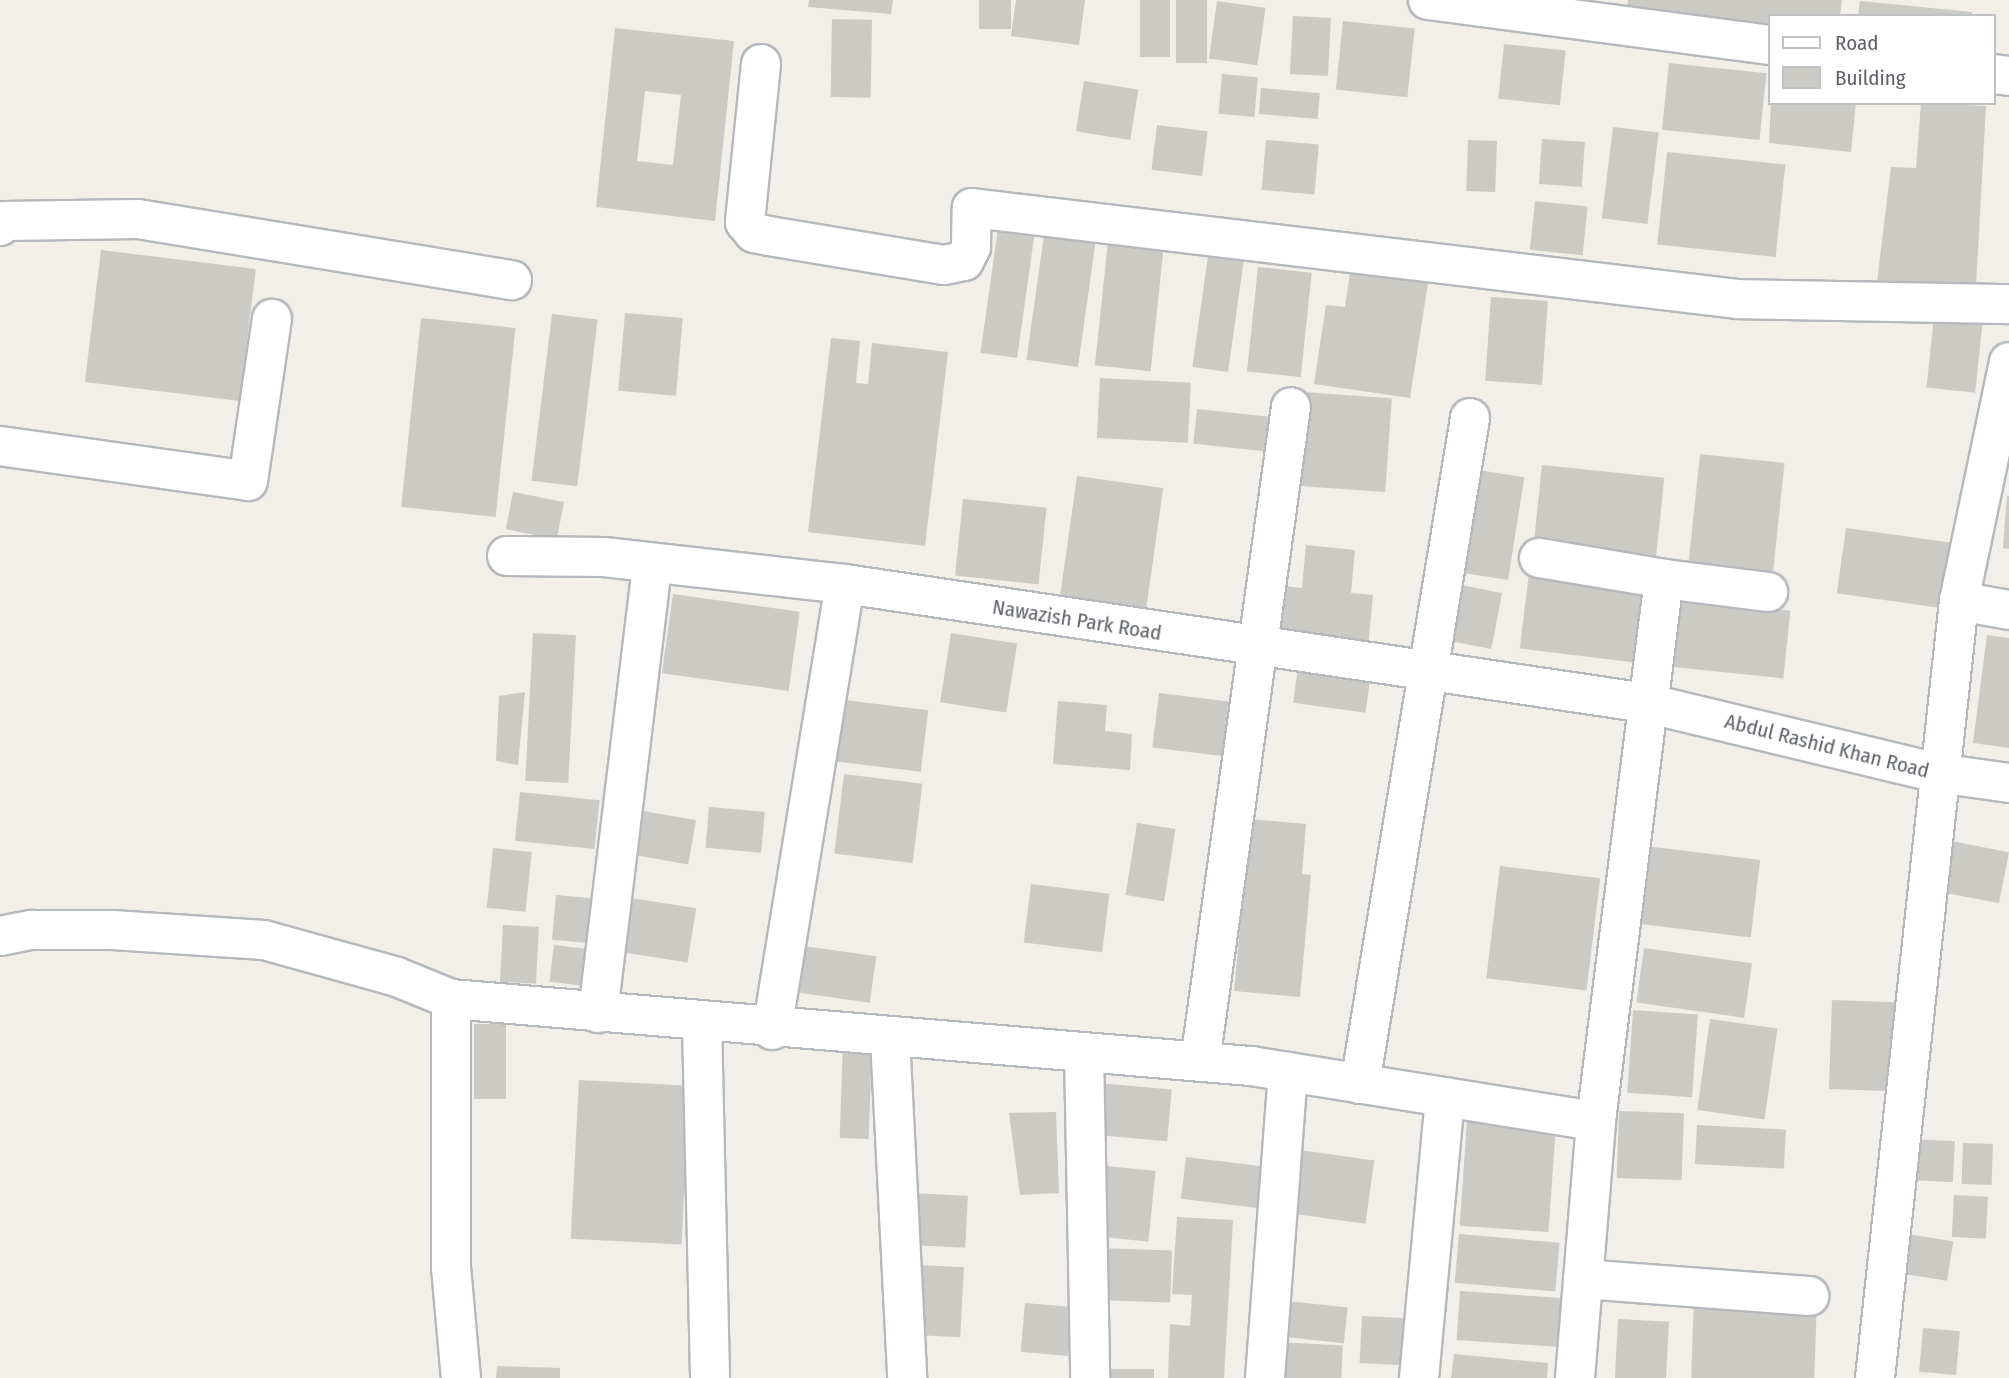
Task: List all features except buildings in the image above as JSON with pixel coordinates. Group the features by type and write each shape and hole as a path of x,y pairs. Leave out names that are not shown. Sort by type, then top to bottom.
{"street":[{"path":"1428,0 1768,45"},
{"path":"761,64 745,222 754,233 944,265 964,261 971,247 972,208 1737,299 2009,304"},
{"path":"0,226 4,221 138,219 512,280"},
{"path":"0,446 248,481 272,319"},
{"path":"1875,1378 1938,773 1959,601 2009,362"},
{"path":"1200,1062 1292,407"},
{"path":"1360,1084 1470,418"},
{"name":"Nawazish Park Road","path":"507,556 604,557 845,584 1257,649 1646,703"},
{"path":"1539,558 1664,579 1768,592"},
{"path":"598,1013 652,564"},
{"path":"1575,1378 1596,1121 1646,703 1664,579"},
{"path":"772,1030 845,584"},
{"path":"1959,601 2009,610"},
{"name":"Abdul Rashid Khan Road","path":"1646,703 1938,773 2009,783"},
{"path":"0,936 32,930 113,930 264,940 397,977 451,999 772,1030 1200,1062 1288,1072 1596,1121"},
{"path":"451,999 451,1267 461,1378"},
{"path":"702,1023 710,1378"},
{"path":"890,1037 907,1378"},
{"path":"1084,1053 1090,1378"},
{"path":"1265,1378 1288,1072"},
{"path":"1419,1378 1445,1097"},
{"path":"1583,1279 1809,1296"}]}
